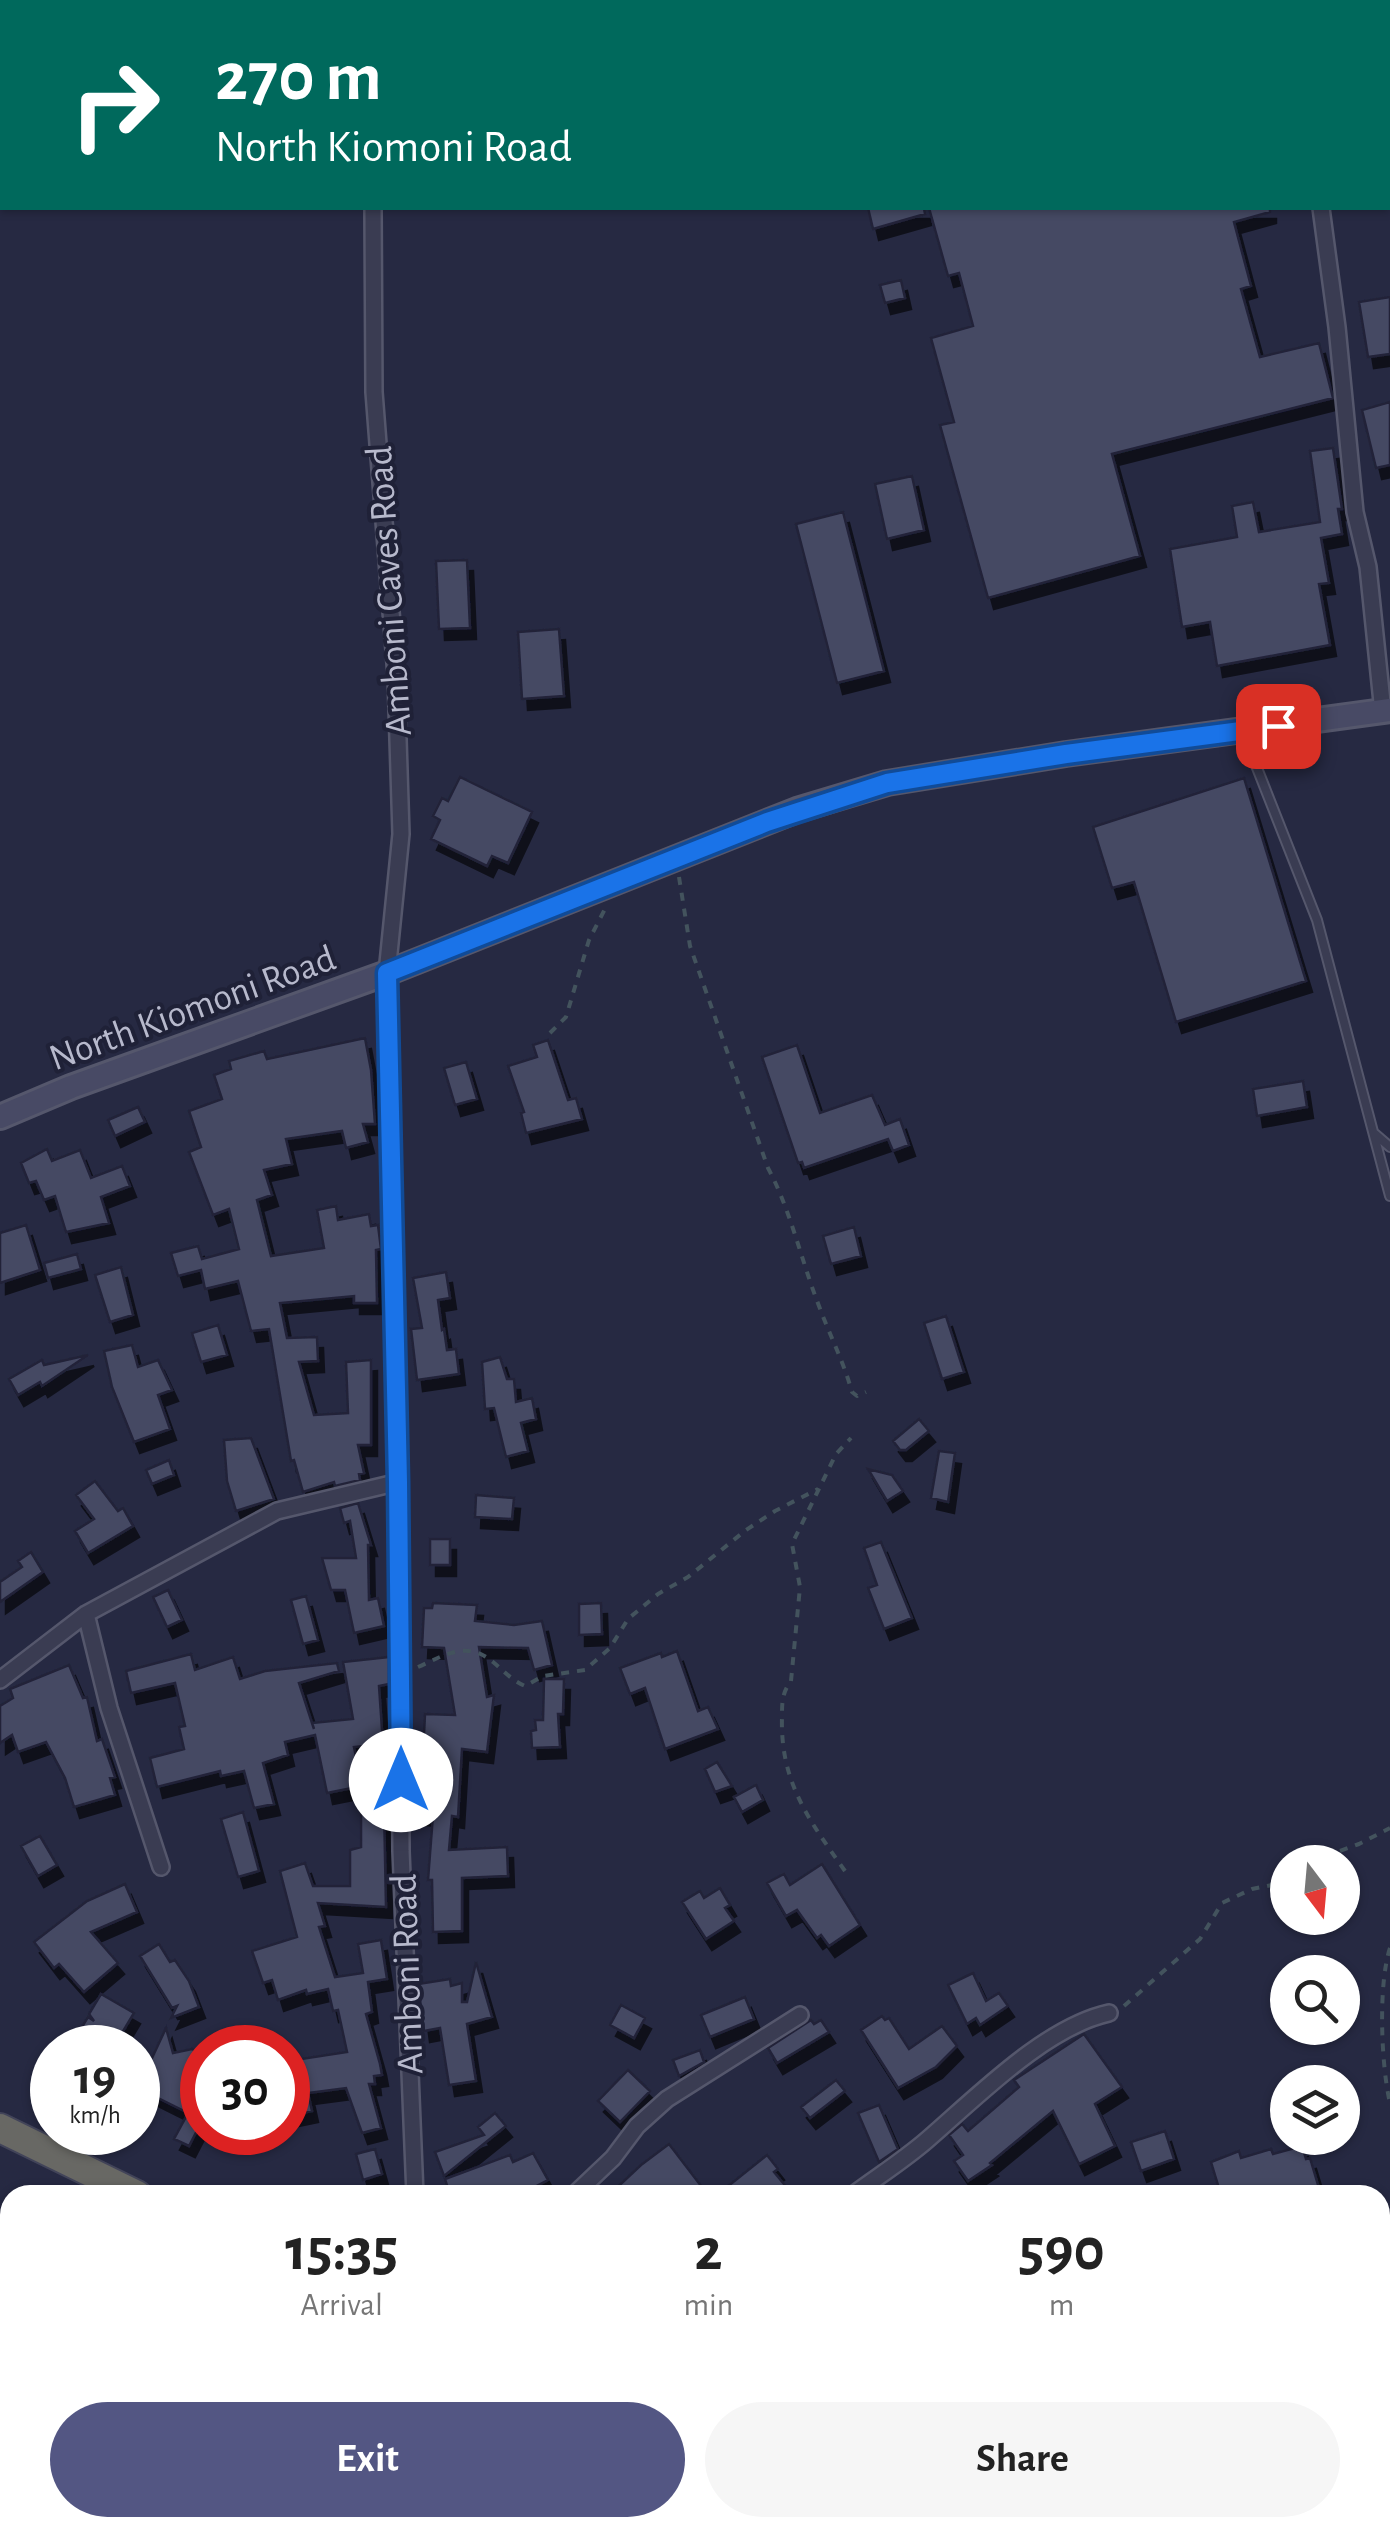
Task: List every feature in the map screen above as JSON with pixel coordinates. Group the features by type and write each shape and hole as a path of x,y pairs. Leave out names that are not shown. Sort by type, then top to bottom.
{"highway":[{"path":"0,2128 117,2185"}],"main road":[{"name":"North Kiomoni Road","path":"0,1117 71,1086 387,973 798,810 887,783 1066,754 1387,711"}],"street":[{"name":"Amboni Caves Road","path":"374,210 374,392 396,676 401,834 387,973"},
{"path":"1321,210 1338,326 1353,492 1368,568 1387,711"},
{"name":"Amboni Road","path":"387,973 401,1851 414,2185"},
{"path":"0,1680 86,1614 277,1510 398,1482"},
{"path":"86,1614 109,1708 161,1867"},
{"path":"866,2185 923,2143 1000,2076 1082,2019 1109,2013"},
{"path":"585,2185 613,2158 636,2126 667,2099 800,2015"}],"lane":[{"path":"1242,731 1318,920 1390,1196"},
{"path":"1373,1132 1390,1147"}],"path":[{"path":"675,857 690,946 768,1168 820,1308 841,1352 852,1392 857,1396 866,1392"},
{"path":"550,1032 566,1017 589,940 619,880"},
{"path":"845,1871 810,1824 781,1750 782,1692 791,1681 800,1587 792,1544 836,1454 851,1438"},
{"path":"400,1675 464,1649 480,1652 510,1679 524,1686 544,1676 586,1670 610,1648 628,1619 658,1594 688,1577 775,1510 818,1490"},
{"path":"1356,1845 1390,1828"},
{"path":"1109,2013 1127,2005 1200,1939 1222,1903 1270,1885"},
{"path":"1390,1948 1385,1962 1382,2039 1390,2103"}],"building":[{"path":"868,210 924,210 925,214 873,229"},
{"path":"930,210 1270,210 1234,222 1251,286 1241,289 1260,357 1319,343 1333,398 1112,454 1140,556 988,598 940,425 954,422 931,338 973,326 959,273 948,276"},
{"path":"901,280 905,298 885,303 880,285"},
{"path":"1390,297 1390,354 1368,357 1359,302"},
{"path":"1390,402 1390,465 1376,468 1362,410"},
{"path":"1333,448 1342,534 1321,538 1329,583 1319,584 1330,645 1217,666 1210,622 1182,627 1170,549 1237,537 1232,506 1253,502 1259,532 1320,522 1310,451"},
{"path":"912,476 924,530 887,539 875,484"},
{"path":"843,512 884,671 837,683 796,524"},
{"path":"467,560 470,628 439,629 436,561"},
{"path":"559,629 564,696 522,699 518,632"},
{"path":"460,777 532,812 508,863 492,856 487,866 431,839 440,820 433,816 442,798 448,801"},
{"path":"1244,778 1306,981 1176,1022 1134,882 1112,888 1093,827"},
{"path":"365,1038 375,1124 363,1124 368,1142 346,1148 342,1131 286,1139 292,1164 264,1170 272,1195 257,1200 271,1256 324,1248 317,1210 336,1206 338,1220 369,1214 371,1226 378,1225 381,1249 376,1250 377,1303 354,1303 354,1296 280,1303 287,1338 317,1337 318,1361 299,1362 314,1415 348,1413 346,1362 371,1360 371,1445 358,1445 364,1473 359,1474 360,1480 335,1486 334,1482 303,1492 294,1460 291,1461 269,1329 251,1331 238,1281 205,1289 201,1270 178,1276 171,1253 198,1246 202,1259 239,1249 229,1209 213,1215 189,1152 201,1147 189,1111 222,1099 214,1075 231,1069 229,1061 264,1051 267,1059"},
{"path":"548,1040 568,1100 576,1098 582,1119 526,1133 521,1113 524,1112 508,1066 537,1057 533,1045"},
{"path":"797,1045 820,1113 872,1095 885,1125 900,1119 909,1145 893,1151 888,1139 804,1168 802,1162 798,1163 762,1057"},
{"path":"466,1062 477,1099 455,1105 444,1068"},
{"path":"1303,1081 1307,1107 1257,1116 1253,1089"},
{"path":"138,1107 145,1122 115,1136 108,1120"},
{"path":"47,1149 52,1161 80,1150 91,1178 122,1166 130,1186 101,1197 109,1223 66,1232 55,1196 44,1200 36,1181 29,1183 21,1163"},
{"path":"26,1225 40,1270 0,1283 0,1233"},
{"path":"854,1227 861,1256 831,1264 823,1236"},
{"path":"77,1254 81,1269 48,1278 44,1263"},
{"path":"121,1267 133,1315 110,1322 95,1275"},
{"path":"446,1272 450,1298 438,1300 447,1350 456,1349 459,1374 417,1380 411,1329 422,1328 413,1278"},
{"path":"946,1316 964,1372 942,1379 924,1323"},
{"path":"218,1325 227,1355 201,1362 192,1333"},
{"path":"132,1345 138,1367 158,1360 172,1390 158,1395 170,1429 134,1442 112,1387 104,1351"},
{"path":"88,1355 42,1386 40,1382 18,1395 9,1379 42,1360 44,1365"},
{"path":"500,1357 507,1379 514,1379 516,1402 532,1398 536,1419 521,1423 528,1451 506,1457 494,1408 485,1409 482,1362"},
{"path":"919,1419 929,1431 906,1450 900,1450 893,1441"},
{"path":"251,1438 274,1499 236,1511 227,1481 224,1440"},
{"path":"939,1451 955,1453 948,1502 931,1498"},
{"path":"169,1460 174,1475 152,1484 146,1470"},
{"path":"868,1469 892,1475 903,1491 887,1501"},
{"path":"95,1481 118,1511 123,1508 133,1526 88,1553 75,1531 94,1519 76,1495"},
{"path":"476,1495 514,1498 512,1519 475,1517"},
{"path":"358,1503 371,1545 369,1600 378,1598 384,1626 354,1633 345,1590 331,1590 322,1558 356,1558 350,1521 344,1523 340,1508"},
{"path":"430,1539 450,1539 450,1565 430,1565"},
{"path":"881,1542 912,1618 884,1629 868,1588 877,1585 864,1548"},
{"path":"31,1552 43,1572 0,1602 0,1582 22,1567 18,1561"},
{"path":"168,1590 182,1620 167,1627 153,1597"},
{"path":"306,1596 318,1640 303,1644 291,1600"},
{"path":"433,1603 477,1605 475,1621 514,1625 542,1621 552,1665 534,1670 528,1648 479,1647 487,1697 494,1695 487,1752 462,1749 458,1817 452,1816 449,1850 507,1847 508,1876 462,1878 462,1931 433,1932 432,1880 428,1880 433,1815 420,1814 425,1714 455,1715 444,1648 422,1647 424,1608 432,1608"},
{"path":"601,1603 602,1634 579,1635 579,1604"},
{"path":"677,1651 698,1711 708,1707 718,1729 665,1749 645,1688 630,1694 620,1668"},
{"path":"191,1654 195,1670 233,1657 240,1679 265,1671 337,1663 339,1671 299,1683 312,1723 353,1719 343,1662 389,1657 389,1684 379,1686 383,1744 354,1747 362,1786 327,1793 315,1735 285,1742 288,1755 263,1763 274,1804 254,1808 244,1771 221,1776 220,1771 157,1787 150,1758 184,1749 179,1727 185,1726 175,1683 131,1693 126,1671"},
{"path":"69,1665 83,1698 87,1697 97,1741 102,1739 115,1777 110,1778 115,1795 74,1807 65,1778 46,1742 18,1752 12,1735 0,1743 0,1706 13,1698 10,1689"},
{"path":"544,1679 564,1679 563,1714 558,1714 560,1747 532,1748 535,1720 543,1720"},
{"path":"717,1762 732,1786 715,1792 705,1769"},
{"path":"756,1785 763,1800 742,1812 734,1797"},
{"path":"361,1806 384,1806 386,1907 318,1903 325,1926 319,1927 335,1977 363,1973 358,1944 381,1940 387,1979 368,1982 372,2012 366,2014 382,2075 374,2076 375,2084 369,2084 381,2128 362,2133 346,2088 310,2093 310,2058 347,2052 338,2010 333,2011 328,1989 307,1994 306,1990 278,2000 272,1980 263,1983 252,1951 297,1937 280,1871 305,1863 313,1886 350,1886 350,1850 361,1847"},
{"path":"243,1812 259,1871 238,1877 221,1819"},
{"path":"40,1836 57,1865 38,1876 21,1846"},
{"path":"822,1864 860,1925 829,1946 821,1935 817,1938 797,1910 786,1916 767,1883 784,1874 790,1885"},
{"path":"125,1884 137,1912 91,1932 118,1963 84,1992 59,1964 54,1968 34,1942 87,1901"},
{"path":"720,1888 730,1905 725,1908 734,1921 706,1939 682,1902 700,1891 704,1898"},
{"path":"159,1944 189,1981 199,2007 171,2018 177,2006 172,2008 140,1956"},
{"path":"476,1962 492,2017 467,2024 476,2081 449,2085 440,2028 424,2031 418,1984 450,1979 451,1986 462,1983 462,2002 467,2002"},
{"path":"973,1973 986,2001 999,1993 1008,2006 980,2025 976,2018 967,2024 948,1985"},
{"path":"101,1994 134,2013 127,2025 83,2025 88,2017 94,2021 89,2014"},
{"path":"745,1997 754,2019 710,2037 701,2015"},
{"path":"621,2005 645,2018 634,2038 610,2025"},
{"path":"882,2016 885,2020 889,2018 909,2049 942,2026 957,2046 936,2067 898,2088 861,2030"},
{"path":"811,2020 814,2024 821,2020 829,2032 777,2063 768,2048"},
{"path":"166,2028 173,2053 180,2052 180,2109 160,2099 160,2041"},
{"path":"1084,2034 1122,2087 1095,2104 1115,2146 1079,2164 1053,2111 968,2181 954,2161 963,2155 949,2135 962,2124 968,2131 1019,2087 1014,2080"},
{"path":"700,2050 704,2062 679,2076 673,2060"},
{"path":"628,2070 650,2091 620,2122 598,2101"},
{"path":"836,2080 845,2091 810,2118 801,2107"},
{"path":"879,2105 898,2149 879,2162 858,2113"},
{"path":"495,2113 506,2126 444,2176 435,2152 484,2135 478,2127"},
{"path":"1165,2131 1174,2159 1141,2171 1131,2142"},
{"path":"669,2144 700,2185 620,2185"},
{"path":"375,2149 382,2174 363,2180 356,2154"},
{"path":"1270,2149 1270,2155 1305,2155 1310,2158 1318,2185 1218,2185 1211,2162 1239,2151 1241,2158"},
{"path":"533,2153 548,2180 538,2185 447,2185 445,2179 510,2155 513,2162"},
{"path":"767,2155 785,2185 730,2185"}],"route":[{"path":"401,1780 387,973 798,810 887,783 1278,726"}]}
